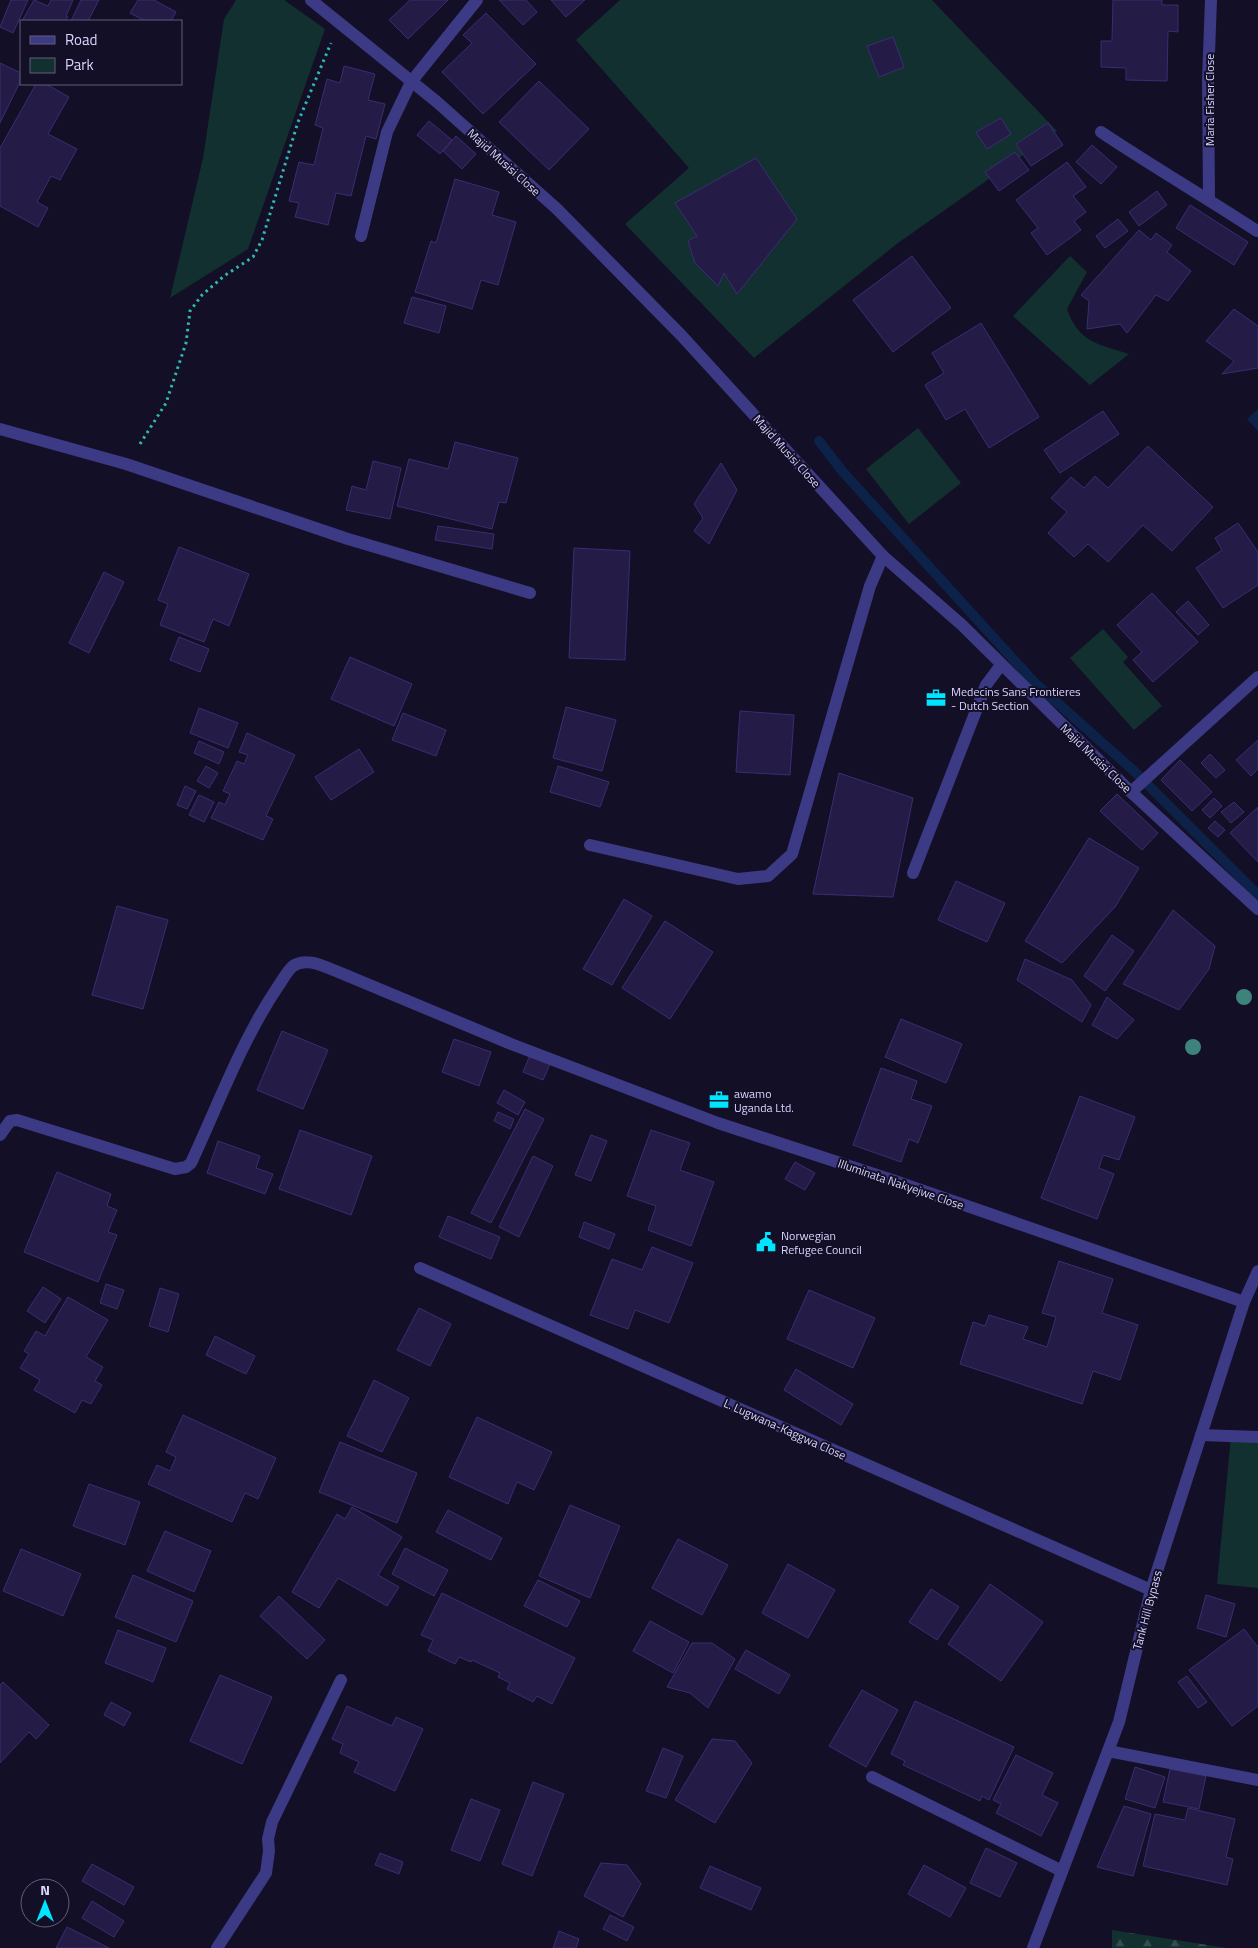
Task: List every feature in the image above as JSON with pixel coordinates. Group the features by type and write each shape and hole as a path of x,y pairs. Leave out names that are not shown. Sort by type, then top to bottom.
{"street":[{"name":"Majid Musisi Close","path":"311,0 338,24 437,102 556,209 681,335 883,556 962,625 1131,792 1258,909"},
{"path":"361,236 387,132 411,82 477,0"},
{"name":"Maria Fisher Close","path":"1209,199 1208,80 1211,0"},
{"path":"1101,132 1257,231"},
{"path":"0,429 126,464 348,539 530,593"},
{"path":"590,846 738,879 768,876 792,854 870,586 883,556"},
{"path":"913,873 986,685 1001,665"},
{"path":"1131,792 1258,676"},
{"name":"Illuminata Nakyejwe Close","path":"0,1136 10,1121 17,1120 175,1169 186,1167 192,1163 256,1022 292,966 303,962 313,963 336,970 511,1044 718,1123 892,1180 1244,1302"},
{"name":"L. Lugwana-Kaggwa Close","path":"420,1268 1151,1590"},
{"name":"Tank Hill Bypass","path":"1033,1948 1119,1722 1151,1590 1244,1302 1258,1271"},
{"path":"1201,1435 1258,1437"},
{"path":"217,1948 266,1873 269,1851 268,1839 272,1822 341,1680"},
{"path":"1108,1751 1258,1780"},
{"path":"872,1777 1062,1871"}],"path":[{"path":"126,464 166,403 186,343 190,311 202,295 224,276 253,257 262,240 298,122 338,24"}],"green space":[{"path":"236,0 284,0 325,29 248,249 170,298 203,158 224,19"},
{"path":"620,0 932,0 1057,131 898,243 754,358 625,224 689,168 576,40"},
{"path":"1070,256 1087,272 1067,309 1077,329 1084,336 1099,344 1129,354 1090,385 1013,316"},
{"path":"918,428 961,483 909,524 866,469"},
{"path":"1103,629 1128,657 1123,662 1162,706 1134,730 1070,658"},
{"path":"1231,1436 1258,1436 1258,1588 1217,1584"},
{"path":"1112,1930 1227,1948 1112,1948"}],"water":[{"path":"1258,409 1258,431 1247,419"}],"building":[{"path":"11,0 28,0 13,33 0,27"},
{"path":"34,0 48,6 51,0 73,0 66,20 23,20"},
{"path":"81,0 99,0 89,20 71,20"},
{"path":"138,0 154,0 176,12 172,20 143,20 130,13"},
{"path":"410,0 448,0 408,39 389,20"},
{"path":"499,0 526,0 537,12 523,25"},
{"path":"551,0 585,0 566,17"},
{"path":"1113,0 1162,0 1162,5 1178,5 1178,32 1168,31 1167,81 1126,80 1126,68 1101,67 1101,41 1112,41"},
{"path":"486,13 536,64 483,114 442,72 472,43 463,35"},
{"path":"893,37 904,67 879,77 867,46"},
{"path":"0,63 20,73 20,82 0,123"},
{"path":"344,66 375,74 368,100 385,104 376,139 366,136 351,196 336,193 328,225 295,217 299,203 289,201 299,162 314,165 323,128 315,125 327,79 340,83"},
{"path":"539,81 589,129 549,170 499,122"},
{"path":"35,85 48,85 69,97 48,134 77,149 60,180 51,176 37,202 48,208 38,227 0,206 0,148"},
{"path":"1001,118 1011,134 987,149 976,132"},
{"path":"429,121 452,140 440,154 417,135"},
{"path":"1048,123 1063,145 1031,166 1016,144"},
{"path":"456,136 476,154 462,169 443,151"},
{"path":"1092,145 1117,167 1101,184 1076,162"},
{"path":"1015,152 1029,170 999,191 985,172"},
{"path":"756,158 797,219 737,294 724,273 718,286 695,263 688,241 697,236 675,203"},
{"path":"1067,162 1086,187 1073,196 1086,212 1074,221 1081,230 1047,255 1031,233 1038,228 1016,200"},
{"path":"455,179 499,192 492,215 516,222 498,285 481,280 472,309 415,292 431,241 436,243"},
{"path":"1157,191 1167,205 1139,226 1129,212"},
{"path":"1190,205 1248,242 1234,265 1176,228"},
{"path":"1118,219 1128,231 1105,248 1096,236"},
{"path":"1139,230 1151,240 1156,233 1172,245 1167,252 1191,271 1168,301 1156,295 1127,333 1120,324 1087,329 1089,301 1081,295"},
{"path":"912,256 951,308 893,352 853,300"},
{"path":"412,297 446,306 439,333 404,323"},
{"path":"1234,309 1258,326 1258,368 1222,374 1234,361 1206,341"},
{"path":"981,323 1039,417 989,448 965,409 946,420 925,385 944,373 932,353"},
{"path":"1103,411 1119,434 1060,473 1044,450"},
{"path":"455,442 518,458 506,503 499,502 492,529 397,506 409,459 448,469"},
{"path":"1148,446 1213,507 1172,551 1143,525 1108,562 1088,544 1074,557 1048,533 1067,512 1051,498 1071,477 1084,488 1095,476 1108,488"},
{"path":"373,461 401,468 390,519 346,510 352,486 366,490"},
{"path":"721,463 737,490 709,544 694,531 703,518 694,504"},
{"path":"1238,523 1258,552 1258,585 1223,608 1196,568 1222,550 1215,538"},
{"path":"438,526 494,534 492,549 435,540"},
{"path":"179,547 249,574 229,626 213,619 204,642 160,625 168,604 158,600"},
{"path":"574,548 630,551 625,660 569,658"},
{"path":"104,572 124,582 89,653 69,643"},
{"path":"1152,593 1198,642 1153,682 1133,660 1142,652 1117,625"},
{"path":"1188,601 1209,625 1198,635 1176,612"},
{"path":"179,637 209,649 200,672 170,660"},
{"path":"350,657 412,684 394,726 331,699"},
{"path":"566,707 616,720 602,771 553,758"},
{"path":"199,708 238,723 228,748 190,733"},
{"path":"740,711 794,715 790,775 736,772"},
{"path":"403,713 446,730 436,756 392,740"},
{"path":"247,733 295,755 266,816 273,819 263,840 211,818 219,802 225,805 230,794 223,791 237,761 244,764 248,755 239,752"},
{"path":"1258,740 1258,769 1251,776 1236,760"},
{"path":"199,741 224,752 219,764 194,753"},
{"path":"359,749 374,772 331,800 315,777"},
{"path":"1210,754 1225,770 1216,778 1201,763"},
{"path":"1180,760 1212,792 1192,811 1161,780"},
{"path":"206,766 218,773 209,788 197,781"},
{"path":"558,766 609,782 600,807 550,792"},
{"path":"839,773 913,798 893,897 813,894"},
{"path":"185,786 196,791 187,809 177,805"},
{"path":"1117,794 1158,833 1142,850 1100,811"},
{"path":"199,795 214,802 204,822 189,815"},
{"path":"1214,798 1222,806 1210,818 1202,810"},
{"path":"1234,802 1244,812 1231,823 1221,812"},
{"path":"1258,807 1258,862 1230,833"},
{"path":"1215,821 1225,830 1218,837 1208,828"},
{"path":"1089,838 1139,868 1115,907 1062,963 1025,941"},
{"path":"956,881 1005,903 987,942 938,920"},
{"path":"624,899 652,916 612,985 583,969"},
{"path":"117,906 168,920 143,1009 92,995"},
{"path":"1173,910 1215,946 1209,969 1179,1010 1123,984"},
{"path":"665,921 713,952 670,1019 622,988"},
{"path":"1112,935 1134,951 1105,991 1084,976"},
{"path":"1025,959 1072,980 1091,1005 1082,1022 1017,980"},
{"path":"1107,997 1134,1020 1117,1039 1092,1025"},
{"path":"901,1019 962,1044 946,1083 885,1057"},
{"path":"282,1031 328,1050 303,1109 257,1090"},
{"path":"454,1039 491,1052 479,1086 442,1072"},
{"path":"530,1055 550,1064 543,1080 523,1072"},
{"path":"881,1068 917,1081 911,1099 932,1106 918,1143 909,1139 901,1162 853,1145"},
{"path":"504,1090 525,1102 518,1115 497,1103"},
{"path":"1080,1096 1135,1117 1119,1160 1103,1155 1099,1168 1114,1174 1097,1219 1041,1198"},
{"path":"525,1109 544,1119 491,1223 471,1213"},
{"path":"498,1112 514,1119 510,1129 494,1121"},
{"path":"300,1130 372,1156 351,1215 279,1189"},
{"path":"651,1130 690,1143 680,1170 714,1182 691,1246 648,1230 656,1206 627,1196"},
{"path":"591,1135 607,1141 591,1181 575,1175"},
{"path":"218,1141 260,1156 256,1168 273,1174 265,1194 207,1173"},
{"path":"533,1156 553,1166 519,1237 499,1227"},
{"path":"795,1162 815,1173 805,1190 785,1179"},
{"path":"57,1172 111,1194 107,1206 117,1210 108,1232 117,1235 98,1282 24,1252"},
{"path":"448,1216 500,1237 491,1259 439,1237"},
{"path":"584,1222 615,1234 609,1249 579,1237"},
{"path":"652,1247 693,1263 669,1323 635,1310 628,1329 590,1315 612,1259 642,1270"},
{"path":"1059,1261 1113,1279 1102,1313 1138,1325 1120,1380 1093,1371 1082,1404 960,1364 973,1322 985,1326 989,1315 1028,1327 1023,1339 1047,1347 1056,1317 1042,1313"},
{"path":"106,1284 124,1290 117,1309 100,1303"},
{"path":"43,1287 61,1299 45,1323 27,1311"},
{"path":"160,1288 179,1294 168,1332 149,1326"},
{"path":"809,1290 875,1318 853,1368 787,1339"},
{"path":"68,1297 108,1320 86,1357 103,1367 95,1381 102,1385 91,1404 82,1400 75,1413 34,1390 40,1380 20,1368 29,1354 24,1351 36,1331 45,1336"},
{"path":"419,1308 451,1324 430,1366 397,1350"},
{"path":"215,1336 255,1356 246,1374 206,1355"},
{"path":"796,1369 853,1404 841,1425 784,1390"},
{"path":"374,1380 409,1398 382,1452 347,1436"},
{"path":"183,1415 276,1458 258,1499 245,1493 232,1522 148,1484 157,1465 170,1471 176,1457 166,1452"},
{"path":"477,1417 552,1452 534,1490 517,1482 508,1504 449,1477"},
{"path":"340,1442 417,1473 397,1523 319,1492"},
{"path":"89,1484 140,1502 125,1545 73,1526"},
{"path":"570,1505 620,1526 590,1598 539,1576"},
{"path":"352,1507 402,1537 378,1575 399,1587 387,1606 338,1578 319,1608 292,1592 337,1514 345,1519"},
{"path":"448,1510 502,1538 491,1560 436,1532"},
{"path":"165,1531 211,1551 194,1592 147,1571"},
{"path":"678,1539 728,1565 702,1615 652,1588"},
{"path":"405,1548 448,1570 434,1596 392,1574"},
{"path":"21,1549 81,1574 63,1616 3,1591"},
{"path":"788,1564 835,1590 808,1638 762,1613"},
{"path":"133,1575 193,1601 176,1642 115,1617"},
{"path":"538,1580 580,1601 567,1627 524,1606"},
{"path":"990,1584 1043,1622 1001,1681 948,1644"},
{"path":"931,1589 959,1607 937,1640 909,1622"},
{"path":"442,1593 575,1658 552,1704 537,1696 533,1702 507,1689 510,1683 498,1677 500,1673 472,1660 471,1662 459,1657 455,1664 428,1651 433,1640 421,1635"},
{"path":"1206,1595 1235,1604 1226,1637 1197,1628"},
{"path":"279,1596 325,1640 307,1659 260,1616"},
{"path":"650,1621 689,1642 673,1673 633,1651"},
{"path":"1244,1629 1258,1645 1258,1706 1232,1726 1189,1670"},
{"path":"118,1630 166,1648 153,1682 105,1663"},
{"path":"692,1643 712,1643 735,1659 708,1708 690,1693 667,1687"},
{"path":"746,1650 790,1675 779,1694 735,1669"},
{"path":"220,1675 272,1697 242,1764 190,1741"},
{"path":"1187,1676 1207,1702 1198,1708 1178,1682"},
{"path":"3,1682 49,1725 36,1739 29,1732 0,1763 0,1685"},
{"path":"862,1690 898,1710 866,1767 829,1746"},
{"path":"915,1701 1014,1747 989,1800 982,1796 980,1801 903,1765 905,1761 891,1754"},
{"path":"111,1702 131,1713 124,1726 104,1715"},
{"path":"347,1706 392,1726 396,1717 423,1729 395,1791 354,1772 359,1762 340,1753 343,1744 332,1739"},
{"path":"712,1739 735,1741 752,1763 715,1823 675,1800"},
{"path":"663,1748 683,1756 666,1798 646,1791"},
{"path":"1016,1755 1053,1773 1042,1795 1058,1803 1041,1836 996,1813 1001,1804 993,1800"},
{"path":"1135,1767 1165,1777 1155,1808 1125,1799"},
{"path":"1170,1769 1206,1776 1199,1809 1163,1802"},
{"path":"533,1782 564,1794 532,1876 502,1864"},
{"path":"471,1799 500,1810 480,1861 451,1850"},
{"path":"1124,1806 1151,1814 1133,1876 1097,1867"},
{"path":"1188,1808 1235,1819 1226,1857 1233,1859 1227,1885 1143,1866 1155,1814 1185,1820"},
{"path":"986,1848 1017,1863 1000,1897 970,1883"},
{"path":"380,1853 403,1862 399,1874 375,1865"},
{"path":"601,1863 627,1865 641,1884 623,1917 584,1896"},
{"path":"92,1864 134,1887 124,1905 82,1881"},
{"path":"924,1865 966,1888 950,1917 908,1894"},
{"path":"710,1866 761,1888 751,1910 700,1888"},
{"path":"92,1901 124,1921 114,1937 82,1918"},
{"path":"610,1915 634,1927 627,1941 603,1929"},
{"path":"66,1928 69,1928 109,1948 56,1948"},
{"path":"559,1931 579,1939 576,1948 553,1948"}],"waterway":[{"path":"819,441 843,472 1035,683 1134,771 1258,895"}],"place":[{"name":"Medecins Sans Frontieres - Dutch Section","path":"936,698"},
{"name":"awamo Uganda Ltd.","path":"719,1100"},
{"name":"Norwegian Refugee Council","path":"766,1242"}]}
